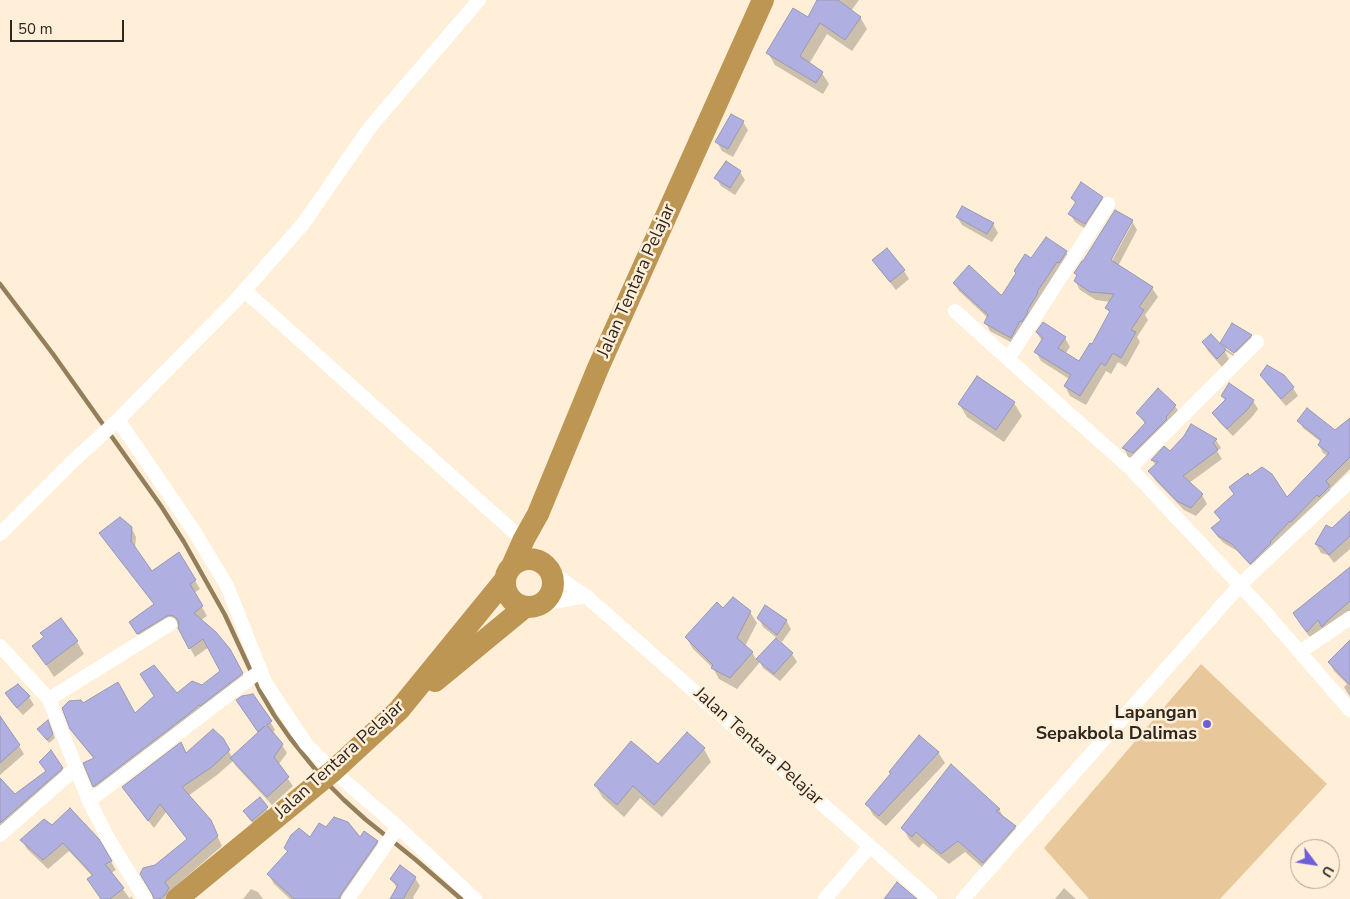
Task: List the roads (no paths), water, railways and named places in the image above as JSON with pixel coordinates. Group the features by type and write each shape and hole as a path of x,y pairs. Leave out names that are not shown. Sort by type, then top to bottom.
{"highway":[{"name":"Jalan Tentara Pelajar","path":"177,899 327,775 398,710 509,572 538,514 598,368 764,0"},
{"path":"398,710 533,606 548,599 554,584 553,576 546,565 538,539 538,514"},
{"path":"533,606 518,605 512,601 505,588 509,572 520,560 527,558 535,559 546,565"}],"street":[{"path":"0,534 114,423 244,290 303,224 370,126 480,0"},
{"path":"1008,359 1108,204"},
{"path":"244,290 524,541"},
{"path":"955,311 1130,468 1240,585 1350,710"},
{"path":"1130,468 1257,342"},
{"path":"114,423 194,531 227,586 258,672 327,775 475,899"},
{"path":"962,899 1240,585 1350,481"},
{"name":"Jalan Tentara Pelajar","path":"546,565 568,584 586,596 930,899"},
{"path":"533,606 586,596"},
{"path":"1300,652 1350,618"},
{"path":"49,699 170,624"},
{"path":"0,646 49,699 89,802 109,840 145,899"},
{"path":"89,802 258,672"},
{"path":"0,835 76,768"},
{"path":"348,899 395,831"},
{"path":"825,899 870,846"}],"waterway":[{"path":"0,284 53,354 161,506 184,542 225,615 260,691 274,715 319,774"},
{"path":"327,783 365,819 461,899"}],"place":[{"name":"Lapangan Sepakbola Dalimas","path":"1207,724"}]}
